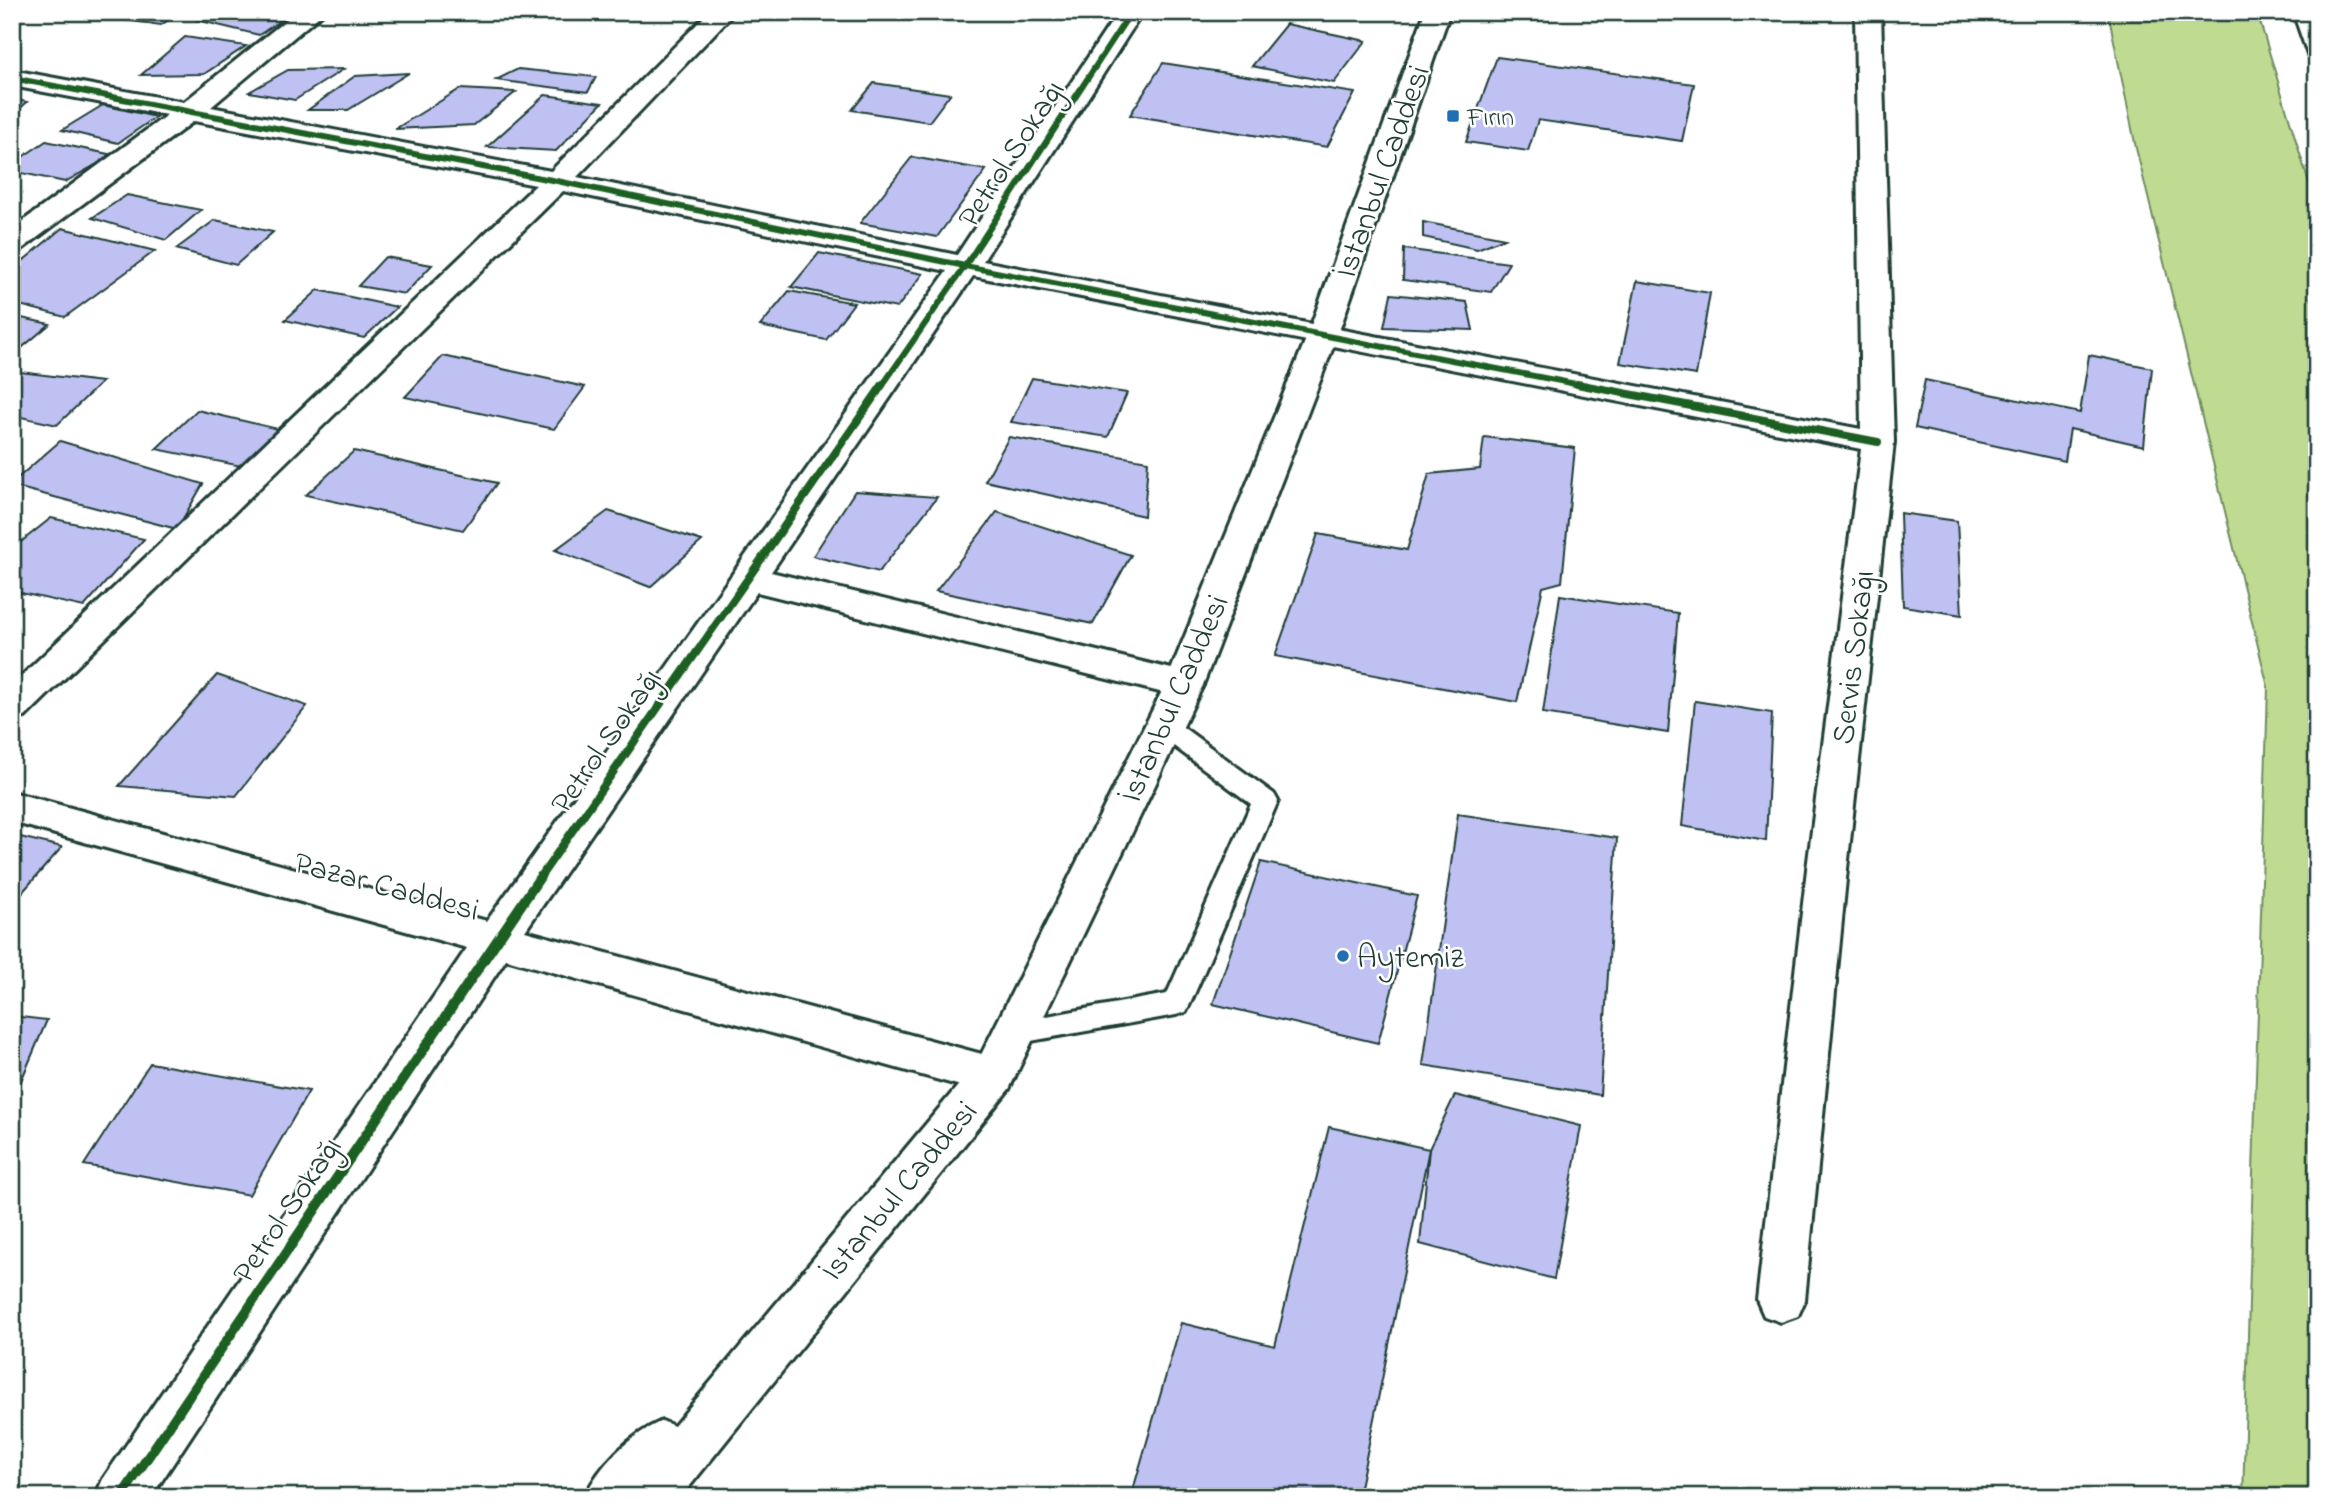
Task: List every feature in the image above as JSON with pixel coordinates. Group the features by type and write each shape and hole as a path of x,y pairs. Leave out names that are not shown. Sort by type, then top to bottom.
{"main road":[{"path":"12,243 190,111 312,12"},
{"path":"12,707 557,181 723,12"},
{"name":"Petrol Sokağı","path":"121,1497 496,940 965,267 1131,12"},
{"name":"İstanbul Caddesi","path":"648,1497 790,1319 993,1076 1184,685 1323,334 1438,12"},
{"name":"Servis Sokağı","path":"1781,1300 1827,869 1878,442 1868,12"},
{"path":"2305,12 2317,50"},
{"path":"12,78 557,181 965,267 1878,442"},
{"path":"748,578 1184,685"},
{"name":"Pazar Caddesi","path":"12,807 993,1076"},
{"name":"İstanbul Caddesi","path":"611,1497 790,1319"}],"lane":[{"path":"1014,1033 1176,1004 1265,801 1164,726"}],"green space":[{"path":"2108,12 2257,12 2317,210 2317,1497 2243,1497 2268,687 2136,148"}],"building":[{"path":"110,12 180,12 161,25 101,17"},
{"path":"208,12 248,12 284,18 259,35 197,20"},
{"path":"1286,24 1366,41 1334,83 1252,66"},
{"path":"185,37 246,46 204,74 141,75"},
{"path":"1497,57 1694,84 1682,141 1538,120 1528,151 1466,142"},
{"path":"1163,63 1355,93 1327,147 1130,115"},
{"path":"344,69 295,100 249,92 288,70"},
{"path":"518,69 596,77 588,92 496,80"},
{"path":"409,73 348,110 308,110 355,76"},
{"path":"874,83 950,94 929,122 852,110"},
{"path":"460,89 516,92 474,125 395,129"},
{"path":"545,95 602,103 556,151 487,147"},
{"path":"12,99 27,102 12,116"},
{"path":"103,105 156,117 118,143 62,130"},
{"path":"46,141 113,155 65,182 12,171 12,164"},
{"path":"912,157 986,170 937,237 860,223"},
{"path":"127,195 201,210 166,240 92,218"},
{"path":"215,220 273,232 236,265 176,249"},
{"path":"1423,222 1505,238 1477,249 1423,237"},
{"path":"62,228 155,251 65,317 12,303 12,270"},
{"path":"1404,249 1509,263 1491,292 1403,280"},
{"path":"819,253 923,274 897,308 791,287"},
{"path":"385,257 432,265 405,294 358,286"},
{"path":"1637,281 1710,293 1696,375 1620,363"},
{"path":"318,290 397,307 364,338 285,320"},
{"path":"789,291 854,303 826,340 760,326"},
{"path":"1391,294 1467,302 1473,330 1384,327"},
{"path":"12,316 50,324 12,356"},
{"path":"2089,355 2152,368 2144,446 2070,429 2065,461 1915,428 1925,380 2080,413"},
{"path":"443,356 585,387 554,429 405,397"},
{"path":"12,371 102,382 57,425 12,415"},
{"path":"1032,378 1127,393 1108,437 1011,422"},
{"path":"197,410 278,429 246,467 156,449"},
{"path":"1009,437 1148,461 1144,516 985,481"},
{"path":"1484,437 1575,448 1562,582 1543,587 1517,702 1275,656 1318,534 1407,550 1429,474 1480,469"},
{"path":"60,441 203,484 177,529 12,486 12,483"},
{"path":"354,451 497,483 463,530 306,495"},
{"path":"855,491 937,497 879,572 813,556"},
{"path":"608,511 702,541 650,587 555,550"},
{"path":"997,512 1131,555 1093,624 936,591"},
{"path":"1900,513 1957,521 1962,615 1903,606"},
{"path":"51,518 144,539 84,607 12,591 12,549"},
{"path":"1560,595 1678,613 1668,733 1543,713"},
{"path":"217,675 307,706 236,796 119,786"},
{"path":"1695,701 1772,713 1766,841 1682,826"},
{"path":"1458,814 1617,838 1600,1095 1423,1065"},
{"path":"12,835 62,847 12,904"},
{"path":"1261,862 1417,896 1378,1043 1213,1004"},
{"path":"12,1016 47,1020 12,1102"},
{"path":"150,1063 309,1091 249,1195 84,1165"},
{"path":"1455,1095 1581,1126 1554,1279 1420,1244 1429,1149"},
{"path":"1329,1127 1429,1149 1358,1497 1131,1497 1181,1323 1275,1346"}],"cycle path":[{"path":"121,1497 496,940 965,266 1131,12"},
{"path":"12,78 557,181 965,266 1878,442"}],"place":[{"name":"Fırın","path":"1453,116"},
{"name":"Aytemiz","path":"1343,956"}]}
